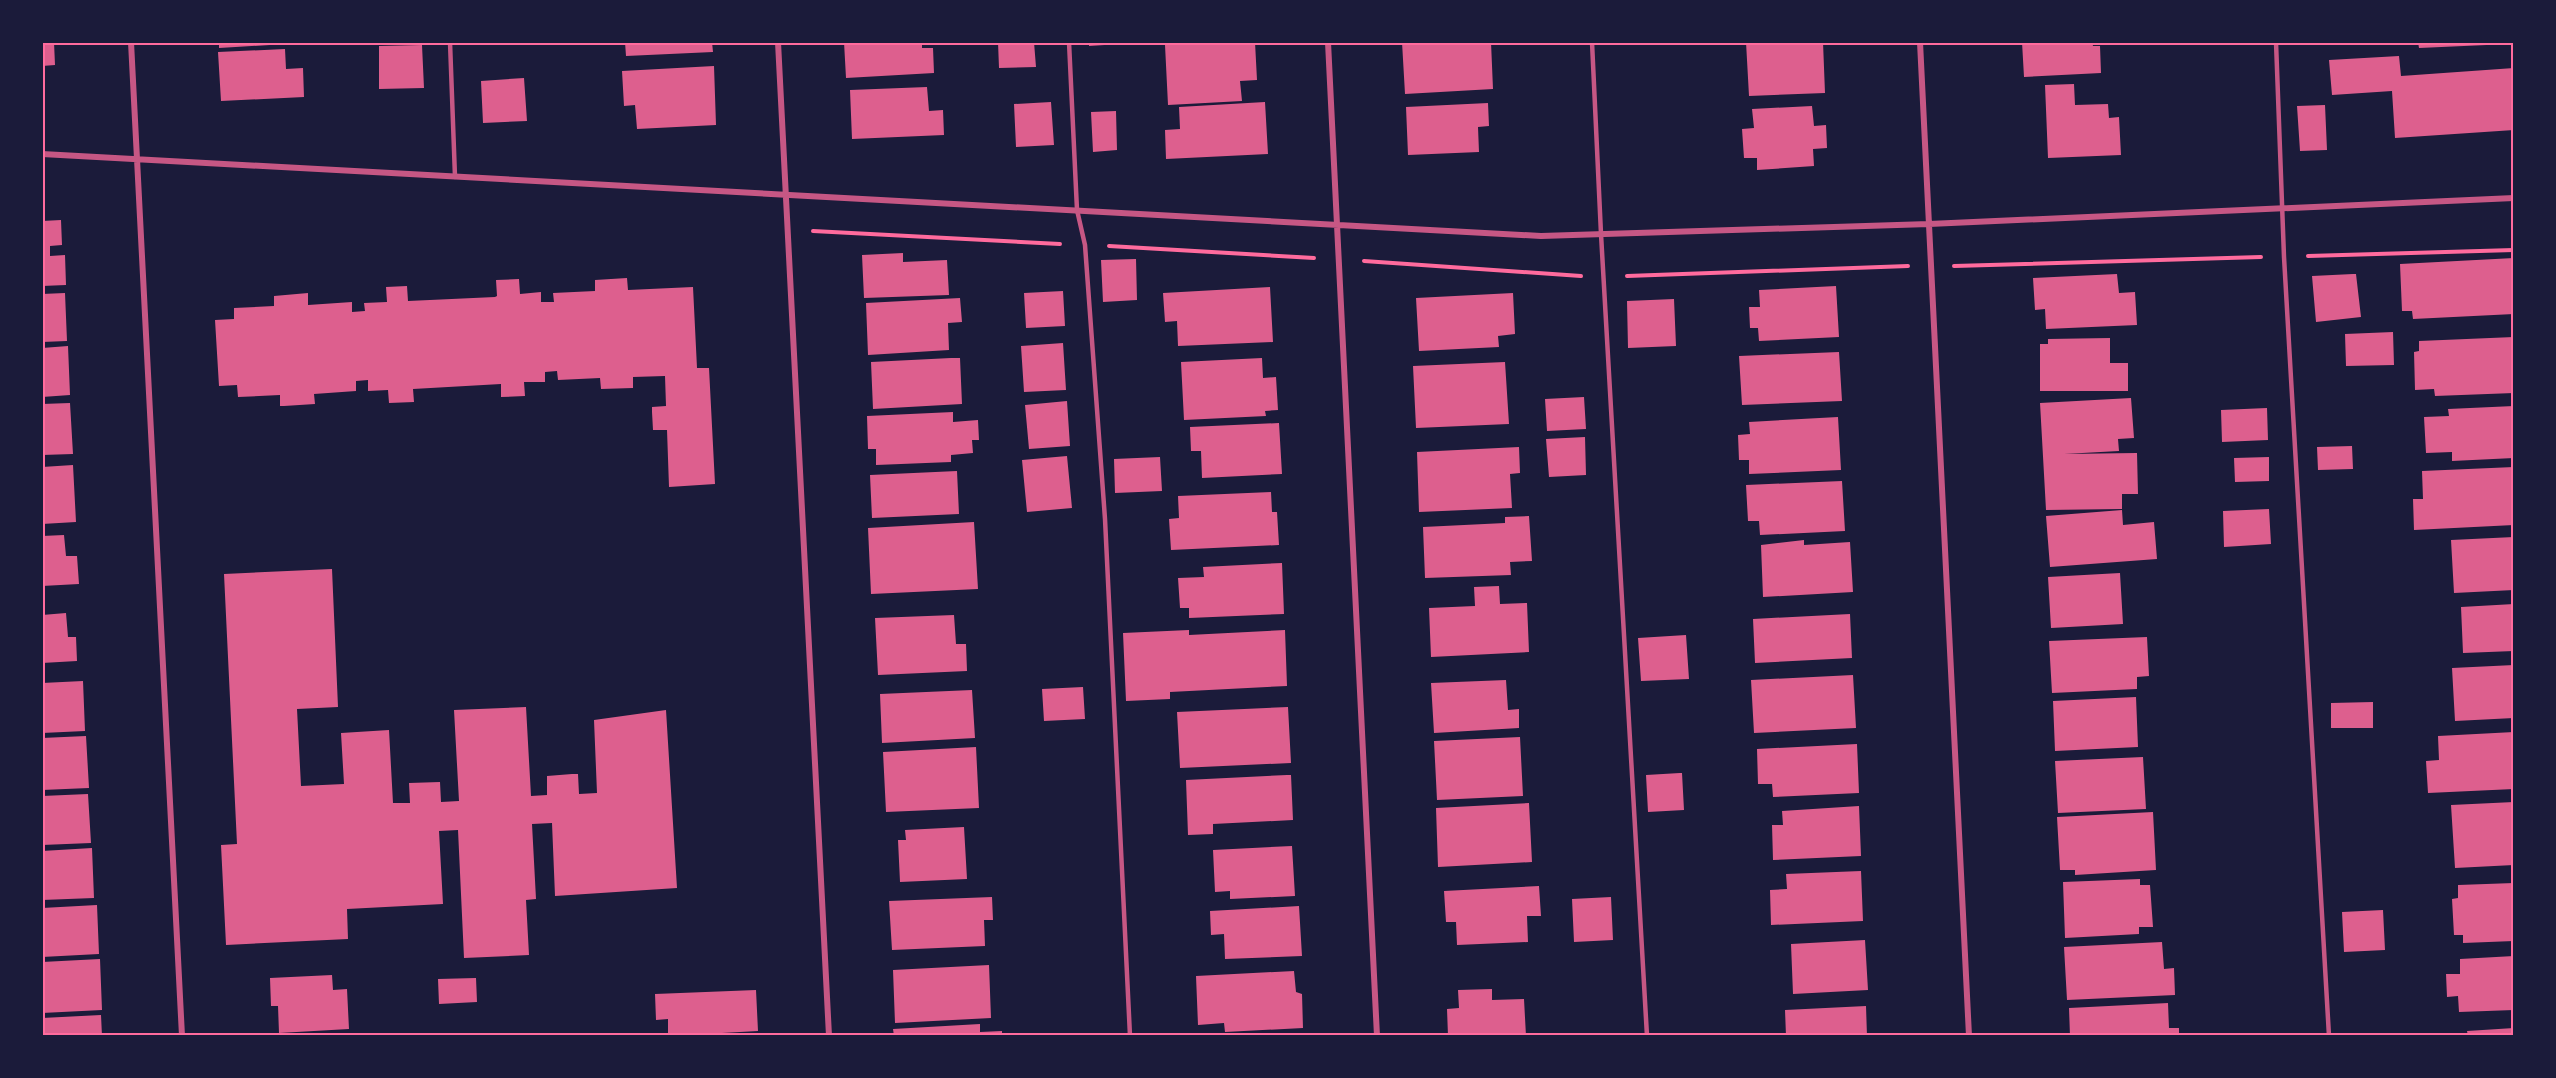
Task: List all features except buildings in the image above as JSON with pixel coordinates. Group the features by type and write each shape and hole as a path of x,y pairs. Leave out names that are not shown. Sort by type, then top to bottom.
{"street":[{"path":"131,42 182,1036"},
{"path":"778,42 788,195 829,1036"},
{"path":"1328,42 1377,1036"},
{"path":"1920,42 1969,1036"},
{"path":"42,154 1540,236 1929,224 2514,198"}],"lane":[{"path":"450,42 455,177"},
{"path":"1070,42 1077,210 1085,245 1105,519 1130,1036"},
{"path":"1592,42 1647,1036"},
{"path":"2276,42 2282,208 2329,1036"}]}
